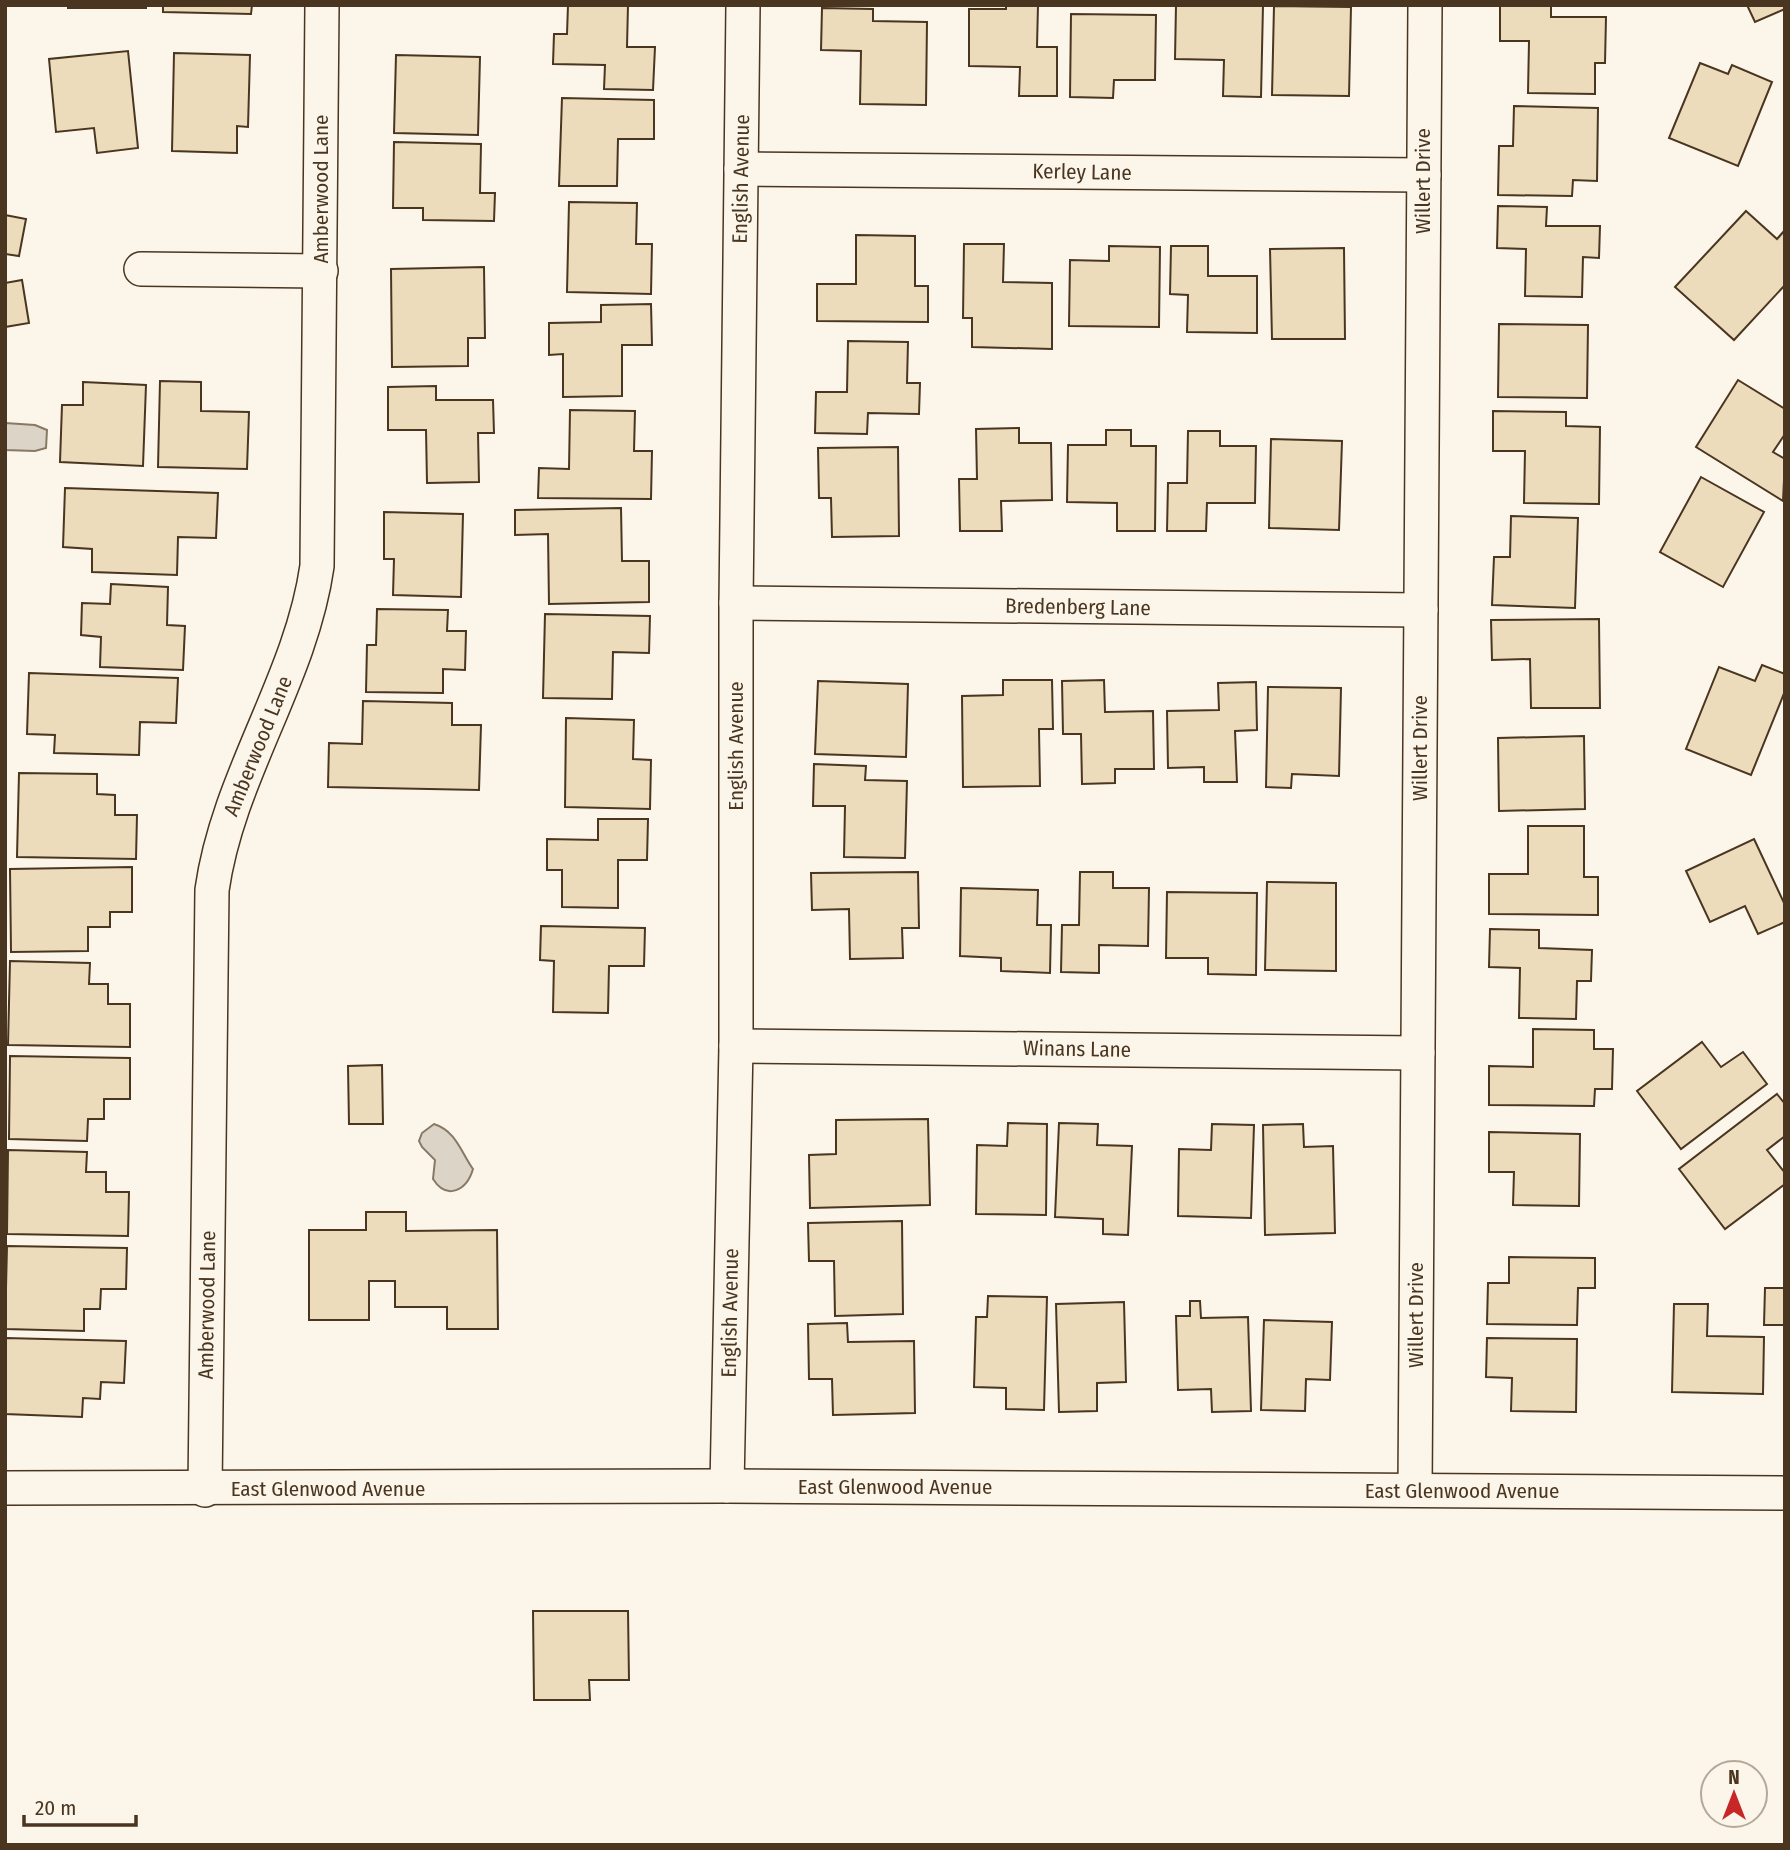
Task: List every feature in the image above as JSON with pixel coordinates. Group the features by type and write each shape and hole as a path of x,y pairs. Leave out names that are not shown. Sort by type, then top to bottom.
{"street":[{"name":"Amberwood Lane","path":"205,1490 212,890 228,821 300,639 313,590 318,541 322,5"},
{"name":"English Avenue","path":"727,1486 736,1046 736,603 743,5"},
{"name":"Willert Drive","path":"1415,1490 1425,5"},
{"name":"Kerley Lane","path":"741,169 1424,175"},
{"path":"141,269 321,271"},
{"name":"Bredenberg Lane","path":"736,603 1421,610"},
{"name":"Winans Lane","path":"736,1046 1418,1053"},
{"name":"East Glenwood Avenue","path":"5,1488 205,1490 727,1486 1785,1493"}],"shaded area":[{"path":"5,423 35,425 47,430 46,448 35,451 5,450"},
{"path":"434,1124 453,1137 473,1169 466,1183 456,1190 444,1190 438,1186 433,1179 435,1160 419,1141 422,1133"}],"building":[{"path":"68,5 146,5 146,8 68,8"},
{"path":"163,5 252,5 251,14 163,12"},
{"path":"568,5 628,5 627,47 655,47 653,90 604,89 605,65 553,64 554,34 567,34"},
{"path":"1006,5 1038,5 1037,47 1057,47 1057,96 1019,96 1020,67 969,66 969,9 1006,9"},
{"path":"1176,5 1263,5 1261,97 1223,96 1224,60 1175,59"},
{"path":"1500,5 1551,5 1551,17 1606,17 1605,63 1595,63 1595,94 1528,93 1529,41 1500,41"},
{"path":"1747,5 1785,5 1785,9 1755,22"},
{"path":"1274,6 1351,7 1349,96 1272,95"},
{"path":"822,8 873,9 873,21 927,22 926,105 860,104 861,51 821,50"},
{"path":"1071,14 1156,15 1155,80 1114,80 1113,98 1070,97"},
{"path":"128,51 138,148 97,153 94,128 56,132 49,59"},
{"path":"174,53 250,55 248,127 237,126 237,153 172,151"},
{"path":"396,55 480,57 478,135 394,133"},
{"path":"1700,63 1728,74 1732,65 1772,82 1738,166 1669,138"},
{"path":"562,98 654,100 654,139 618,139 617,186 559,186"},
{"path":"1514,106 1598,108 1597,181 1573,180 1572,196 1498,195 1499,146 1513,146"},
{"path":"394,142 481,144 480,193 495,193 494,221 423,220 423,208 393,208"},
{"path":"569,202 637,203 636,244 652,244 651,294 567,292"},
{"path":"1498,206 1547,207 1546,226 1600,226 1599,258 1583,257 1582,297 1525,296 1526,249 1497,248"},
{"path":"1746,211 1777,239 1785,230 1785,285 1734,340 1675,287"},
{"path":"5,215 26,219 19,256 5,254"},
{"path":"856,235 915,236 915,286 928,286 928,322 817,321 817,284 856,284"},
{"path":"964,244 1004,244 1003,282 1052,283 1052,349 972,347 972,318 963,318"},
{"path":"1109,246 1160,247 1159,327 1069,326 1070,260 1109,261"},
{"path":"1171,246 1208,246 1208,276 1257,276 1257,333 1187,332 1188,295 1170,294"},
{"path":"1344,248 1345,339 1272,339 1270,249"},
{"path":"484,267 485,338 468,338 468,366 392,367 391,269"},
{"path":"22,280 29,323 5,327 5,283"},
{"path":"651,304 652,345 622,345 622,396 563,397 563,354 549,355 549,323 601,322 601,305"},
{"path":"1499,324 1588,325 1587,398 1498,397"},
{"path":"848,341 908,342 907,383 920,383 919,414 868,413 867,434 815,433 816,392 847,392"},
{"path":"1738,380 1785,409 1785,434 1773,452 1785,459 1783,501 1696,447"},
{"path":"160,381 201,382 201,411 249,412 247,469 158,467"},
{"path":"83,382 146,385 143,466 60,462 62,405 83,405"},
{"path":"436,386 436,400 493,400 494,433 478,433 479,482 427,483 426,430 388,430 388,387"},
{"path":"570,410 635,411 634,451 652,451 651,499 538,498 539,468 569,469"},
{"path":"1493,411 1566,412 1566,426 1600,427 1599,504 1524,503 1525,451 1493,451"},
{"path":"1019,428 1019,443 1051,443 1052,500 1001,501 1002,531 960,531 959,479 977,479 976,429"},
{"path":"1106,430 1131,430 1131,446 1156,446 1155,531 1117,531 1117,503 1067,502 1068,445 1106,445"},
{"path":"1188,431 1220,431 1220,446 1256,446 1255,503 1207,503 1206,531 1167,531 1168,483 1187,483"},
{"path":"1271,439 1342,441 1339,530 1269,528"},
{"path":"898,447 899,536 832,537 831,498 819,498 818,448"},
{"path":"1701,477 1764,512 1723,587 1660,552"},
{"path":"65,488 218,493 216,538 178,537 177,575 92,572 92,549 63,547"},
{"path":"621,508 622,561 649,561 649,602 549,604 548,534 515,535 515,510"},
{"path":"384,512 463,514 461,597 393,595 394,559 384,559"},
{"path":"1511,516 1578,518 1575,608 1492,605 1494,557 1510,557"},
{"path":"111,584 168,587 167,625 185,626 183,670 100,667 101,637 81,635 82,603 110,604"},
{"path":"377,609 448,610 447,631 466,631 465,670 443,669 443,693 366,692 367,645 376,645"},
{"path":"545,614 650,616 649,653 613,652 612,699 543,698"},
{"path":"1599,619 1600,708 1531,708 1530,659 1492,660 1491,620"},
{"path":"1762,665 1785,674 1785,691 1751,775 1686,749 1719,667 1755,681"},
{"path":"29,673 178,678 176,723 140,722 139,755 54,753 55,735 27,734"},
{"path":"1003,680 1052,680 1053,729 1039,729 1040,786 963,787 962,696 1003,695"},
{"path":"1104,680 1105,712 1153,711 1154,769 1115,769 1115,783 1082,784 1081,734 1063,734 1062,681"},
{"path":"818,681 908,684 906,757 815,754"},
{"path":"1256,682 1257,730 1235,731 1237,782 1204,782 1204,767 1168,768 1167,711 1219,710 1218,683"},
{"path":"1268,687 1341,688 1339,776 1292,774 1291,788 1266,787"},
{"path":"363,701 452,703 452,725 481,725 479,790 328,787 329,743 362,744"},
{"path":"566,718 634,720 633,759 651,760 650,809 565,807"},
{"path":"1584,736 1585,809 1499,811 1498,738"},
{"path":"814,764 866,766 865,780 907,781 905,858 844,857 845,806 813,806"},
{"path":"19,773 97,774 97,794 115,795 115,815 137,815 136,859 17,857"},
{"path":"598,819 648,819 647,860 618,860 618,908 562,907 562,870 547,870 547,839 598,840"},
{"path":"1528,826 1584,826 1584,877 1598,877 1598,915 1489,914 1489,874 1528,874"},
{"path":"1754,839 1785,905 1785,922 1758,934 1745,906 1710,922 1686,871"},
{"path":"132,867 132,912 110,912 110,927 88,927 88,951 11,952 10,869"},
{"path":"918,872 919,928 902,928 903,958 850,959 849,909 812,910 811,873"},
{"path":"1080,872 1113,872 1113,888 1149,888 1148,946 1099,945 1099,973 1061,972 1062,925 1079,925"},
{"path":"1267,882 1336,883 1336,971 1265,970"},
{"path":"961,888 1038,890 1037,925 1051,925 1050,973 1001,971 1001,958 960,956"},
{"path":"1167,892 1257,893 1256,975 1208,974 1208,958 1166,958"},
{"path":"541,926 645,928 644,966 609,966 608,1013 553,1012 554,961 540,960"},
{"path":"1490,929 1539,930 1539,948 1592,950 1591,981 1577,981 1576,1019 1519,1018 1520,968 1489,967"},
{"path":"10,961 90,963 89,984 108,984 108,1004 130,1004 130,1047 8,1045"},
{"path":"1533,1029 1594,1030 1594,1049 1613,1049 1612,1089 1595,1089 1594,1106 1489,1105 1489,1066 1533,1067"},
{"path":"1702,1042 1721,1067 1743,1052 1767,1084 1681,1149 1637,1091"},
{"path":"10,1056 130,1058 130,1099 104,1099 104,1119 88,1119 87,1141 9,1139"},
{"path":"382,1065 383,1124 349,1124 348,1066"},
{"path":"1777,1094 1785,1104 1785,1136 1767,1150 1785,1173 1785,1184 1725,1229 1679,1169"},
{"path":"928,1119 930,1205 810,1208 809,1155 836,1154 836,1120"},
{"path":"1008,1123 1047,1124 1046,1215 976,1214 977,1145 1007,1146"},
{"path":"1059,1123 1098,1124 1097,1145 1132,1146 1128,1235 1103,1234 1103,1219 1055,1217"},
{"path":"1212,1124 1254,1125 1251,1218 1178,1216 1179,1149 1211,1150"},
{"path":"1303,1124 1304,1147 1333,1146 1335,1233 1265,1235 1263,1125"},
{"path":"1489,1132 1580,1134 1579,1206 1513,1205 1514,1172 1489,1172"},
{"path":"8,1150 87,1152 86,1172 106,1172 106,1192 129,1192 128,1236 7,1234"},
{"path":"366,1212 406,1212 406,1231 497,1230 498,1329 447,1329 447,1307 395,1307 395,1281 369,1281 369,1320 309,1320 309,1230 366,1230"},
{"path":"902,1221 903,1314 835,1316 834,1261 809,1261 808,1223"},
{"path":"7,1246 127,1248 126,1289 101,1289 100,1309 84,1309 84,1331 5,1329"},
{"path":"1509,1257 1595,1258 1595,1288 1578,1288 1577,1325 1487,1324 1488,1283 1509,1283"},
{"path":"1765,1288 1785,1288 1785,1325 1764,1325"},
{"path":"988,1296 1047,1297 1044,1410 1006,1409 1006,1388 974,1387 976,1317 987,1317"},
{"path":"1190,1301 1200,1301 1201,1318 1248,1317 1251,1411 1212,1412 1211,1389 1178,1390 1176,1316 1190,1316"},
{"path":"1124,1302 1126,1382 1097,1383 1097,1411 1059,1412 1056,1304"},
{"path":"1674,1304 1708,1304 1707,1336 1764,1337 1763,1394 1672,1392"},
{"path":"1264,1320 1332,1322 1330,1380 1306,1379 1305,1411 1261,1410"},
{"path":"847,1323 848,1342 914,1341 915,1413 833,1415 832,1379 809,1379 808,1324"},
{"path":"5,1338 126,1341 124,1383 101,1382 100,1399 83,1398 82,1417 5,1414"},
{"path":"1487,1338 1577,1339 1576,1412 1511,1411 1512,1378 1486,1377"},
{"path":"533,1611 628,1611 629,1680 589,1680 590,1700 534,1700"}]}
